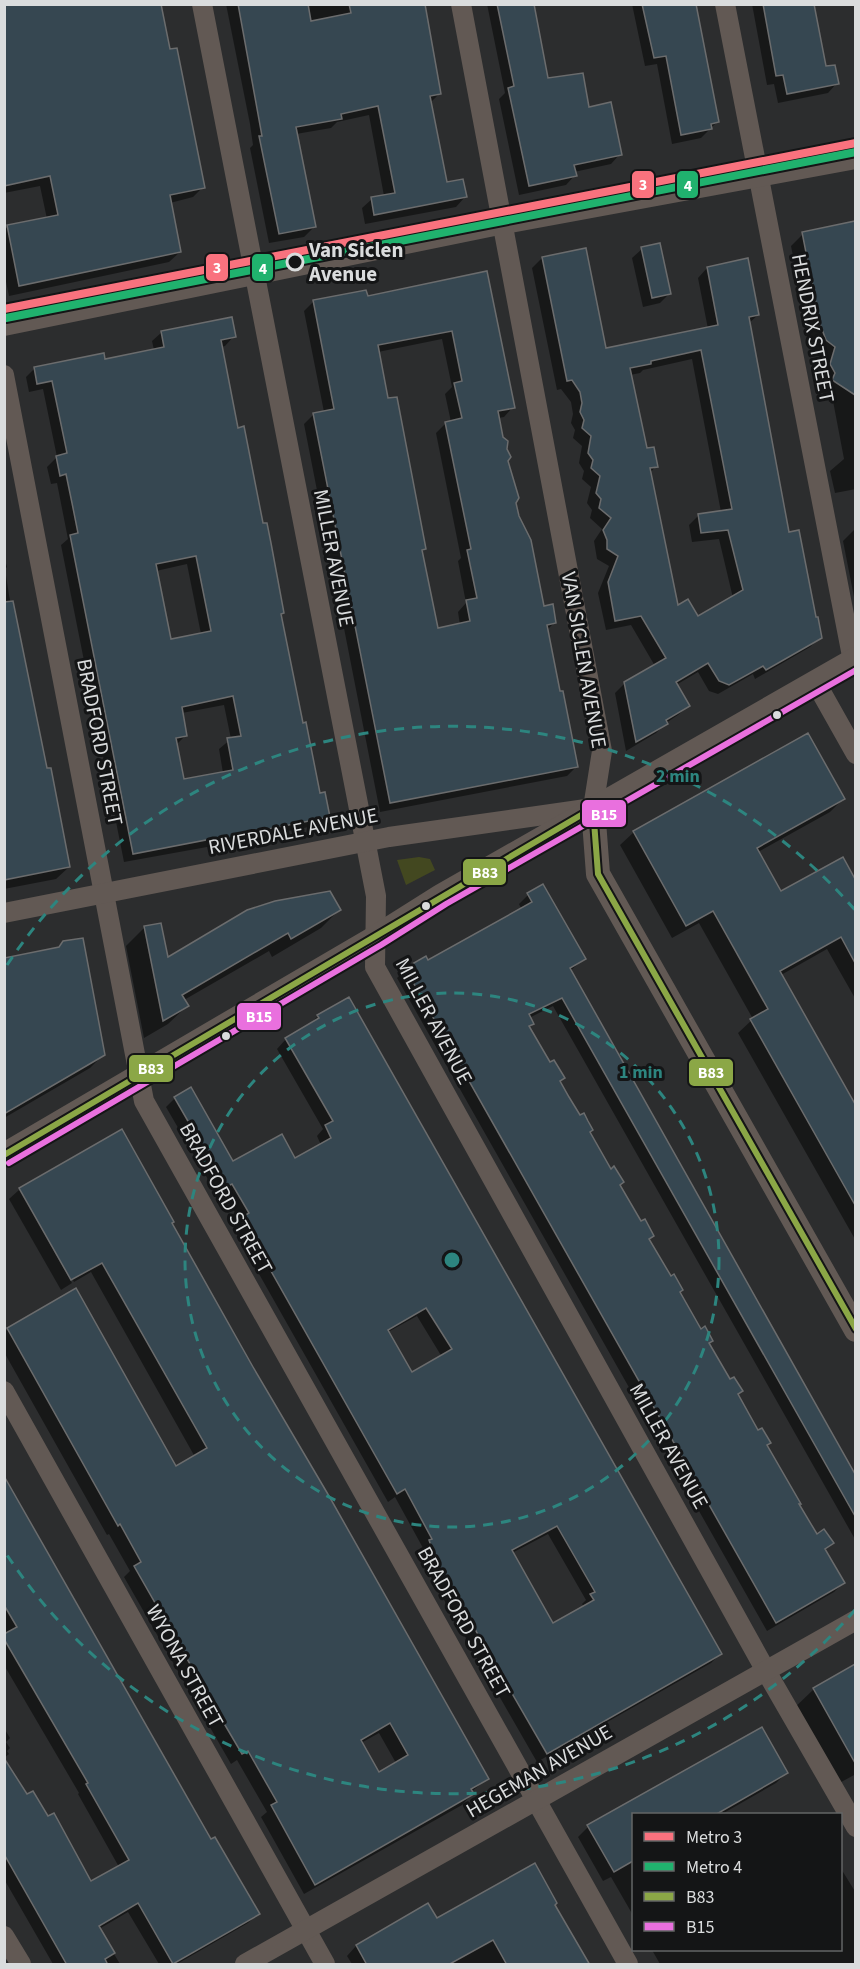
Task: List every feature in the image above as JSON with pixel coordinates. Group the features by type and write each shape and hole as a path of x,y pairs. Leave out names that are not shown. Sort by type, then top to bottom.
{"street":[{"name":"MILLER AVENUE","path":"202,4 376,896 375,967 855,1827"},
{"name":"VAN SICLEN AVENUE","path":"461,4 602,751 593,808 598,874 855,1330"},
{"name":"HENDRIX STREET","path":"725,4 854,660"},
{"path":"4,326 504,224 855,159"},
{"name":"BRADFORD STREET","path":"4,375 144,1101 628,1965"},
{"path":"4,1155 376,937 441,896 854,660"},
{"path":"816,683 855,753"},
{"name":"RIVERDALE AVENUE","path":"4,913 366,842 486,822 593,808"},
{"name":"WYONA STREET","path":"4,1391 325,1965"},
{"name":"HEGEMAN AVENUE","path":"245,1965 855,1620"},
{"path":"4,1936 21,1965"}],"green space":[{"path":"419,857 430,859 435,870 406,885 397,860"}],"building":[{"path":"4,4 161,4 170,49 177,48 205,188 170,195 181,252 19,286 7,225 58,215 50,176 4,186"},
{"path":"238,4 308,4 311,21 351,13 349,4 425,4 441,94 430,96 447,182 463,179 467,197 374,215 371,197 395,193 378,106 341,114 342,119 296,127 316,227 279,234 259,136 262,136"},
{"path":"497,4 534,4 548,78 583,73 589,107 611,102 622,155 574,165 577,176 529,186 508,88 514,86"},
{"path":"642,4 696,4 719,122 711,124 712,129 681,135 666,56 654,58"},
{"path":"763,4 814,4 826,66 835,65 839,84 787,94 783,75 776,76"},
{"path":"855,221 855,395 832,380 835,373 830,364 835,347 826,340 820,324 802,232"},
{"path":"660,243 671,294 652,298 641,247"},
{"path":"586,248 606,348 718,325 707,267 748,258 759,315 749,317 789,532 799,530 816,617 818,617 822,638 766,670 763,666 729,685 719,681 708,663 676,682 690,706 666,720 668,724 636,742 624,682 666,658 641,616 615,621 608,582 618,556 607,549 607,540 603,530 611,518 599,508 601,499 596,493 600,476 591,468 593,460 588,453 591,436 582,428 584,420 580,412 582,403 580,392 572,380 567,381 542,257","holes":["701,350 732,509 698,514 701,533 728,530 743,590 698,616 688,599 678,605 650,468 658,467 654,447 647,448 630,368"]},
{"path":"487,271 515,408 498,411 503,437 508,441 507,449 511,457 508,461 519,498 516,503 519,516 531,540 544,606 553,604 556,623 547,625 578,767 390,803 313,413 334,409 313,300 366,290 368,296","holes":["452,331 462,381 454,383 462,418 445,422 471,549 467,550 477,598 466,600 470,621 438,628 422,550 426,549 397,397 388,398 378,345"]},
{"path":"232,317 236,337 221,340 238,428 244,426 263,523 267,523 284,613 281,614 303,723 306,722 320,793 325,792 330,817 247,833 248,836 227,840 227,836 133,854 70,535 78,533 66,474 60,476 56,456 67,453 52,381 37,384 34,367 104,353 105,359 164,347 161,331","holes":["196,556 211,631 171,639 156,564","233,696 241,736 227,738 233,770 184,779 176,738 187,736 182,707"]},
{"path":"13,601 47,768 51,768 70,867 4,880 4,602"},
{"path":"808,733 845,799 757,848 781,891 843,857 855,879 855,963 841,937 780,971 855,1104 855,1205 750,1019 768,1009 713,911 686,926 633,831"},
{"path":"543,884 586,959 570,968 855,1474 855,1516 562,998 529,1014 534,1024 529,1026 550,1062 554,1060 565,1078 560,1081 580,1115 584,1113 593,1130 590,1132 611,1169 614,1166 624,1182 620,1185 641,1221 645,1219 654,1236 649,1239 671,1276 674,1274 683,1290 680,1292 701,1329 705,1326 713,1341 709,1343 730,1379 734,1377 743,1391 738,1394 758,1430 762,1428 771,1443 767,1445 801,1504 799,1504 817,1534 824,1529 834,1543 825,1549 845,1583 776,1623 405,968 426,956 428,960 532,902 527,893"},
{"path":"330,891 341,910 291,939 288,933 182,995 189,1006 163,1021 144,926 161,923 168,957 247,910 275,901"},
{"path":"83,938 105,1055 4,1114 4,958 59,947 63,941"},
{"path":"349,997 722,1654 547,1754 428,1548 431,1546 429,1540 432,1539 405,1489 397,1494 241,1218 249,1213 232,1184 226,1187 174,1097 191,1087 233,1161 282,1134 295,1158 331,1138 325,1125 333,1121 285,1038 319,1018 317,1015","holes":["426,1308 452,1349 412,1372 388,1330","557,1526 595,1592 590,1594 594,1600 553,1623 512,1550"]},
{"path":"122,1129 253,1367 329,1496 489,1779 471,1789 474,1794 315,1885 271,1805 277,1802 248,1751 242,1754 134,1566 141,1562 120,1524 118,1526 7,1328 76,1288 176,1466 207,1448 102,1263 71,1280 19,1188","holes":["390,1723 408,1755 379,1772 361,1740"]},
{"path":"4,1476 211,1839 215,1837 260,1914 173,1964 138,1903 99,1926 115,1953 105,1959 108,1965 67,1965 4,1854 4,1758 27,1794 33,1791 48,1816 54,1813 91,1881 129,1860 86,1784 88,1783 4,1639 4,1634 17,1627 4,1605"},
{"path":"855,1664 855,1763 813,1688"},
{"path":"762,1727 788,1773 718,1813 632,1813 632,1862 614,1872 587,1825"},
{"path":"535,1863 557,1903 555,1905 590,1965 507,1965 493,1940 448,1965 367,1965 356,1945 428,1903 437,1918"}],"metro line":[{"name":"3","path":"4,309 856,143"},
{"name":"4","path":"6,318 856,152"}],"transit line":[{"name":"B15","path":"9,1163 381,945 446,904 856,670"},
{"name":"B83","path":"593,808 598,874 856,1329"},
{"name":"B83","path":"4,1155 593,808"}],"place":[{"name":"Van Siclen Avenue","path":"295,262"}]}
